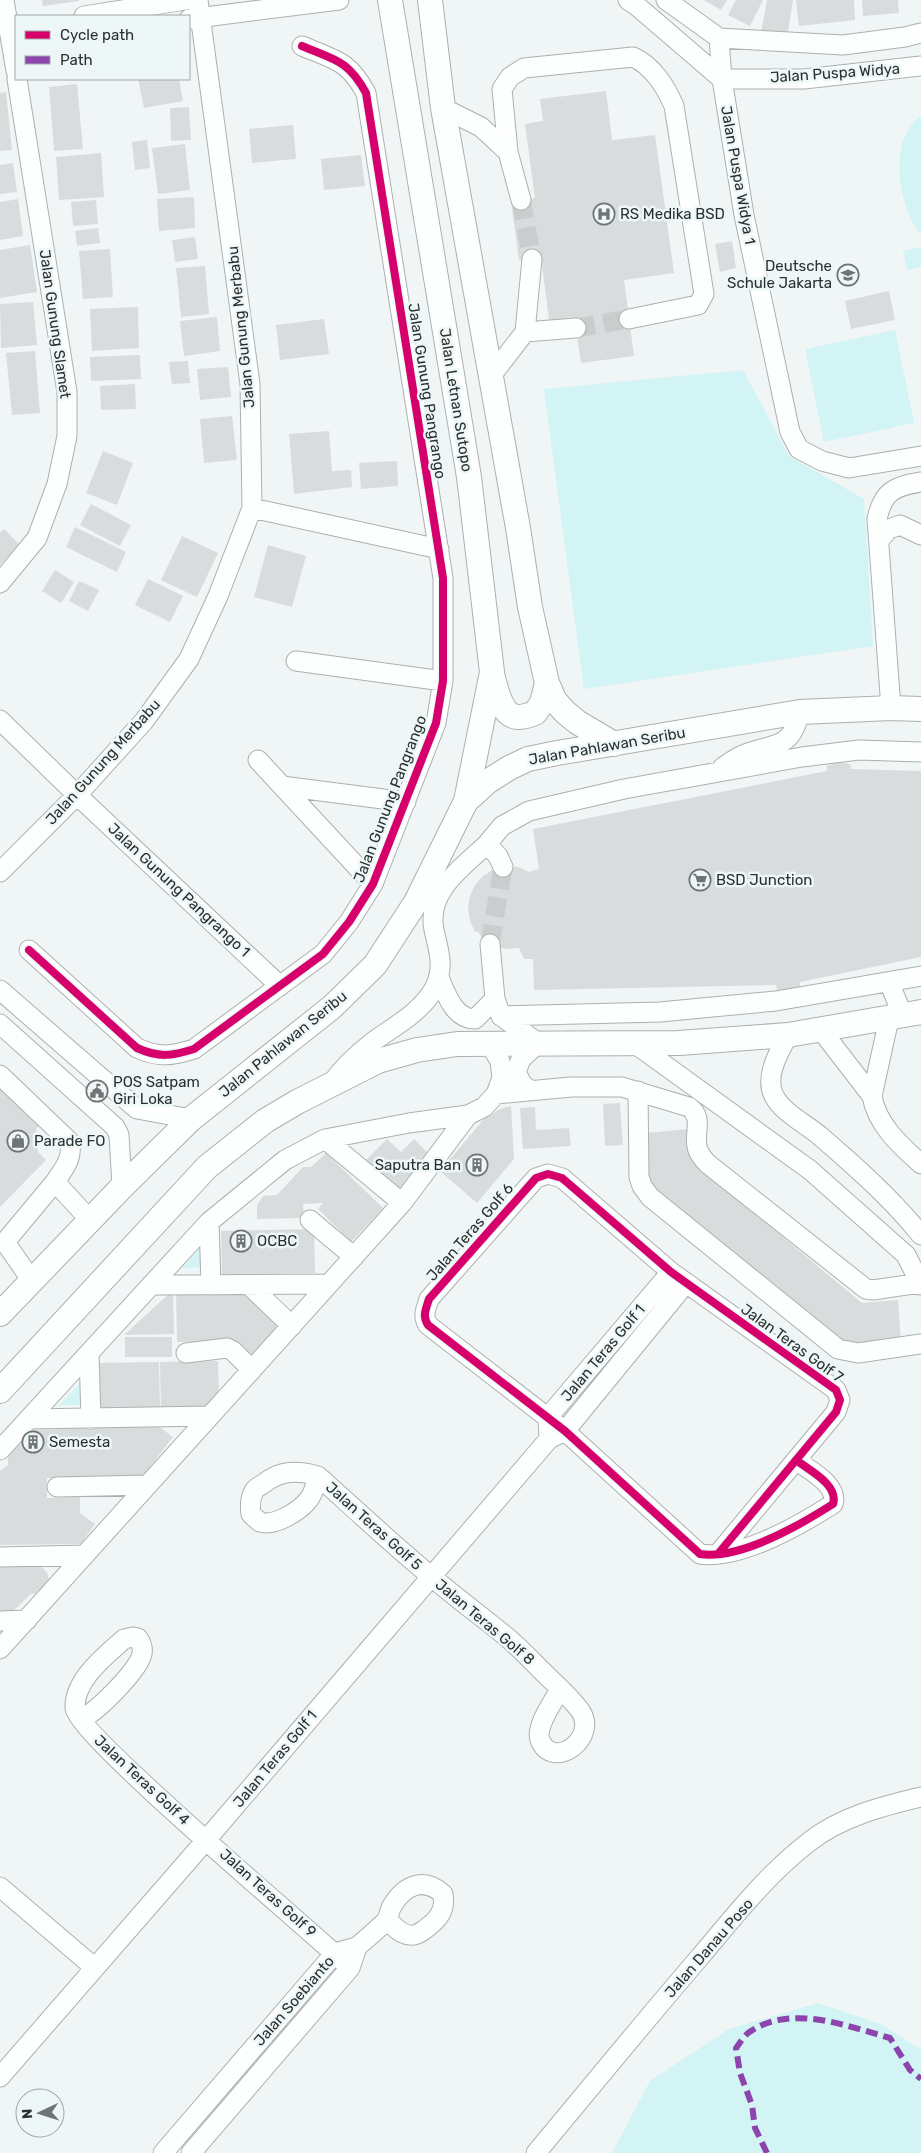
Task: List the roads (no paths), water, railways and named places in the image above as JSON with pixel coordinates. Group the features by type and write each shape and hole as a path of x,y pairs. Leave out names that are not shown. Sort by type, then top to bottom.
{"main road":[{"name":"Jalan Letnan Sutopo","path":"390,0 469,477 492,672 466,801"},
{"path":"433,2 443,108 518,528 530,607 547,684 555,700 565,712 582,726 614,744"},
{"path":"492,672 498,698 509,714 516,717 535,714 542,703 547,684"},
{"name":"Jalan Pahlawan Seribu","path":"0,1314 122,1187 191,1119 332,1007 375,965 416,902 466,801 487,782 528,759 800,712 892,708 921,709"},
{"path":"0,1391 207,1167 264,1121 330,1085 378,1062 417,1050 457,1044 679,1043 788,1035 904,1016"}],"street":[{"path":"4,0 10,48 15,67"},
{"path":"90,15 185,0"},
{"path":"196,12 339,0"},
{"path":"638,6 661,0"},
{"path":"666,0 720,38"},
{"path":"638,6 722,79"},
{"name":"Jalan Gunung Merbabu","path":"0,872 77,795 144,721 189,659 218,596 252,508 250,384 196,12"},
{"name":"Jalan Puspa Widya","path":"720,38 843,45 905,37 921,33"},
{"name":"Jalan Puspa Widya 1","path":"720,38 722,79 744,215 790,432 800,449 822,461 849,468 921,456"},
{"name":"Jalan Gunung Pangrango","path":"29,950 137,1048 157,1056 178,1054 194,1049 323,954 349,922 373,884 436,723 443,681 443,578 366,94 356,76 344,64 302,46"},
{"path":"521,200 508,152 502,89 510,76 524,68 632,57 643,63 667,89 674,106 704,294 702,301 698,305 629,319"},
{"name":"Jalan Puspa Widya","path":"722,79 804,79 921,66"},
{"name":"Jalan Gunung Slamet","path":"0,583 37,538 57,484 67,436 67,392 18,80"},
{"path":"443,108 481,127 508,152"},
{"path":"491,376 525,332 532,259"},
{"path":"525,332 576,328"},
{"path":"892,708 877,519 880,506 885,497 900,486 921,482"},
{"path":"252,508 438,549"},
{"path":"879,540 889,529 900,525 921,535"},
{"path":"296,661 443,681"},
{"path":"708,774 744,755 785,742 796,729 800,712"},
{"path":"0,720 77,795"},
{"path":"921,752 859,750 802,758 624,789 529,811 502,826 487,844 453,875 443,888 435,909 434,930 440,948 439,977 448,1000 459,1014 466,1019 475,1019 498,1008 660,1012 776,1001 921,976"},
{"path":"258,760 373,884"},
{"path":"282,786 406,802"},
{"name":"Jalan Gunung Pangrango 1","path":"77,795 280,986"},
{"path":"487,844 498,856 503,867"},
{"path":"490,944 498,1008 538,1043 521,1059 516,1072 522,1084 531,1091"},
{"path":"330,1085 350,1061 427,1000 439,977"},
{"path":"872,1096 904,1016 889,982"},
{"path":"0,990 137,1109 191,1119"},
{"path":"0,1024 115,1127 119,1135 122,1187"},
{"path":"821,1030 872,1096 876,1112 882,1123 895,1139 921,1164"},
{"path":"788,1035 775,1060 771,1078 773,1095 783,1107 808,1126 876,1185 921,1235"},
{"path":"0,1450 209,1222 285,1160 325,1138 468,1115 484,1107 496,1094 502,1078 500,1061 489,1043"},
{"path":"496,1094 571,1087 622,1087 673,1101 692,1110 698,1122 698,1150 708,1164 866,1289 873,1290 921,1283 906,1255 875,1225 810,1170 634,1043"},
{"path":"0,1075 69,1142 72,1150 70,1158 55,1182 2,1242 32,1281"},
{"path":"638,1091 639,1177 642,1186 650,1197 838,1349 858,1353 921,1344"},
{"path":"0,1650 402,1203 468,1115"},
{"path":"325,1138 402,1203"},
{"name":"Jalan Teras Golf 6","path":"566,1430 428,1325 424,1320 424,1314 429,1299 536,1178 548,1174 562,1178 679,1277"},
{"path":"55,1182 90,1220"},
{"path":"310,1220 354,1257"},
{"path":"209,1222 211,1285"},
{"name":"Jalan Teras Golf 1","path":"548,1417 679,1277"},
{"name":"Jalan Teras Golf 1","path":"0,2077 207,1839 548,1439 566,1430 679,1277"},
{"name":"Jalan Teras Golf 7","path":"679,1277 838,1394 840,1400 839,1408 718,1554"},
{"path":"151,1285 329,1284"},
{"path":"249,1285 292,1326"},
{"path":"186,1353 228,1348 252,1370"},
{"path":"89,1353 91,1419"},
{"path":"28,1419 210,1416"},
{"path":"548,1417 548,1439"},
{"path":"566,1430 700,1554 718,1554 750,1546 785,1533 833,1504 834,1496 829,1486 796,1460"},
{"name":"Jalan Teras Golf 5","path":"318,1476 430,1576"},
{"path":"57,1486 148,1485"},
{"path":"0,1557 85,1555"},
{"name":"Jalan Teras Golf 8","path":"430,1576 505,1635 560,1688"},
{"path":"0,1620 27,1620"},
{"name":"Jalan Teras Golf 4","path":"81,1719 92,1734 138,1778 207,1839"},
{"name":"Jalan Danau Poso","path":"536,2153 732,1919 792,1856 809,1841 825,1831 853,1818 921,1797"},
{"name":"Jalan Teras Golf 9","path":"207,1839 350,1968"},
{"path":"0,1887 95,1968"},
{"path":"357,1947 387,1919"},
{"name":"Jalan Soebianto","path":"163,2153 335,1953 357,1947"},
{"name":"Jalan Soebianto","path":"191,2153 350,1968 357,1947"}],"tunnel":[{"path":"521,200 532,259"},
{"path":"576,328 629,319"},
{"path":"490,944 503,867"}],"place":[{"name":"RS Medika BSD","path":"604,214"},
{"name":"Deutsche Schule Jakarta","path":"848,275"},
{"name":"BSD Junction","path":"700,880"},
{"name":"POS Satpam Giri Loka","path":"97,1091"},
{"name":"Parade FO","path":"18,1141"},
{"name":"Saputra Ban","path":"477,1165"},
{"name":"OCBC","path":"241,1241"},
{"name":"Semesta","path":"33,1442"}]}
